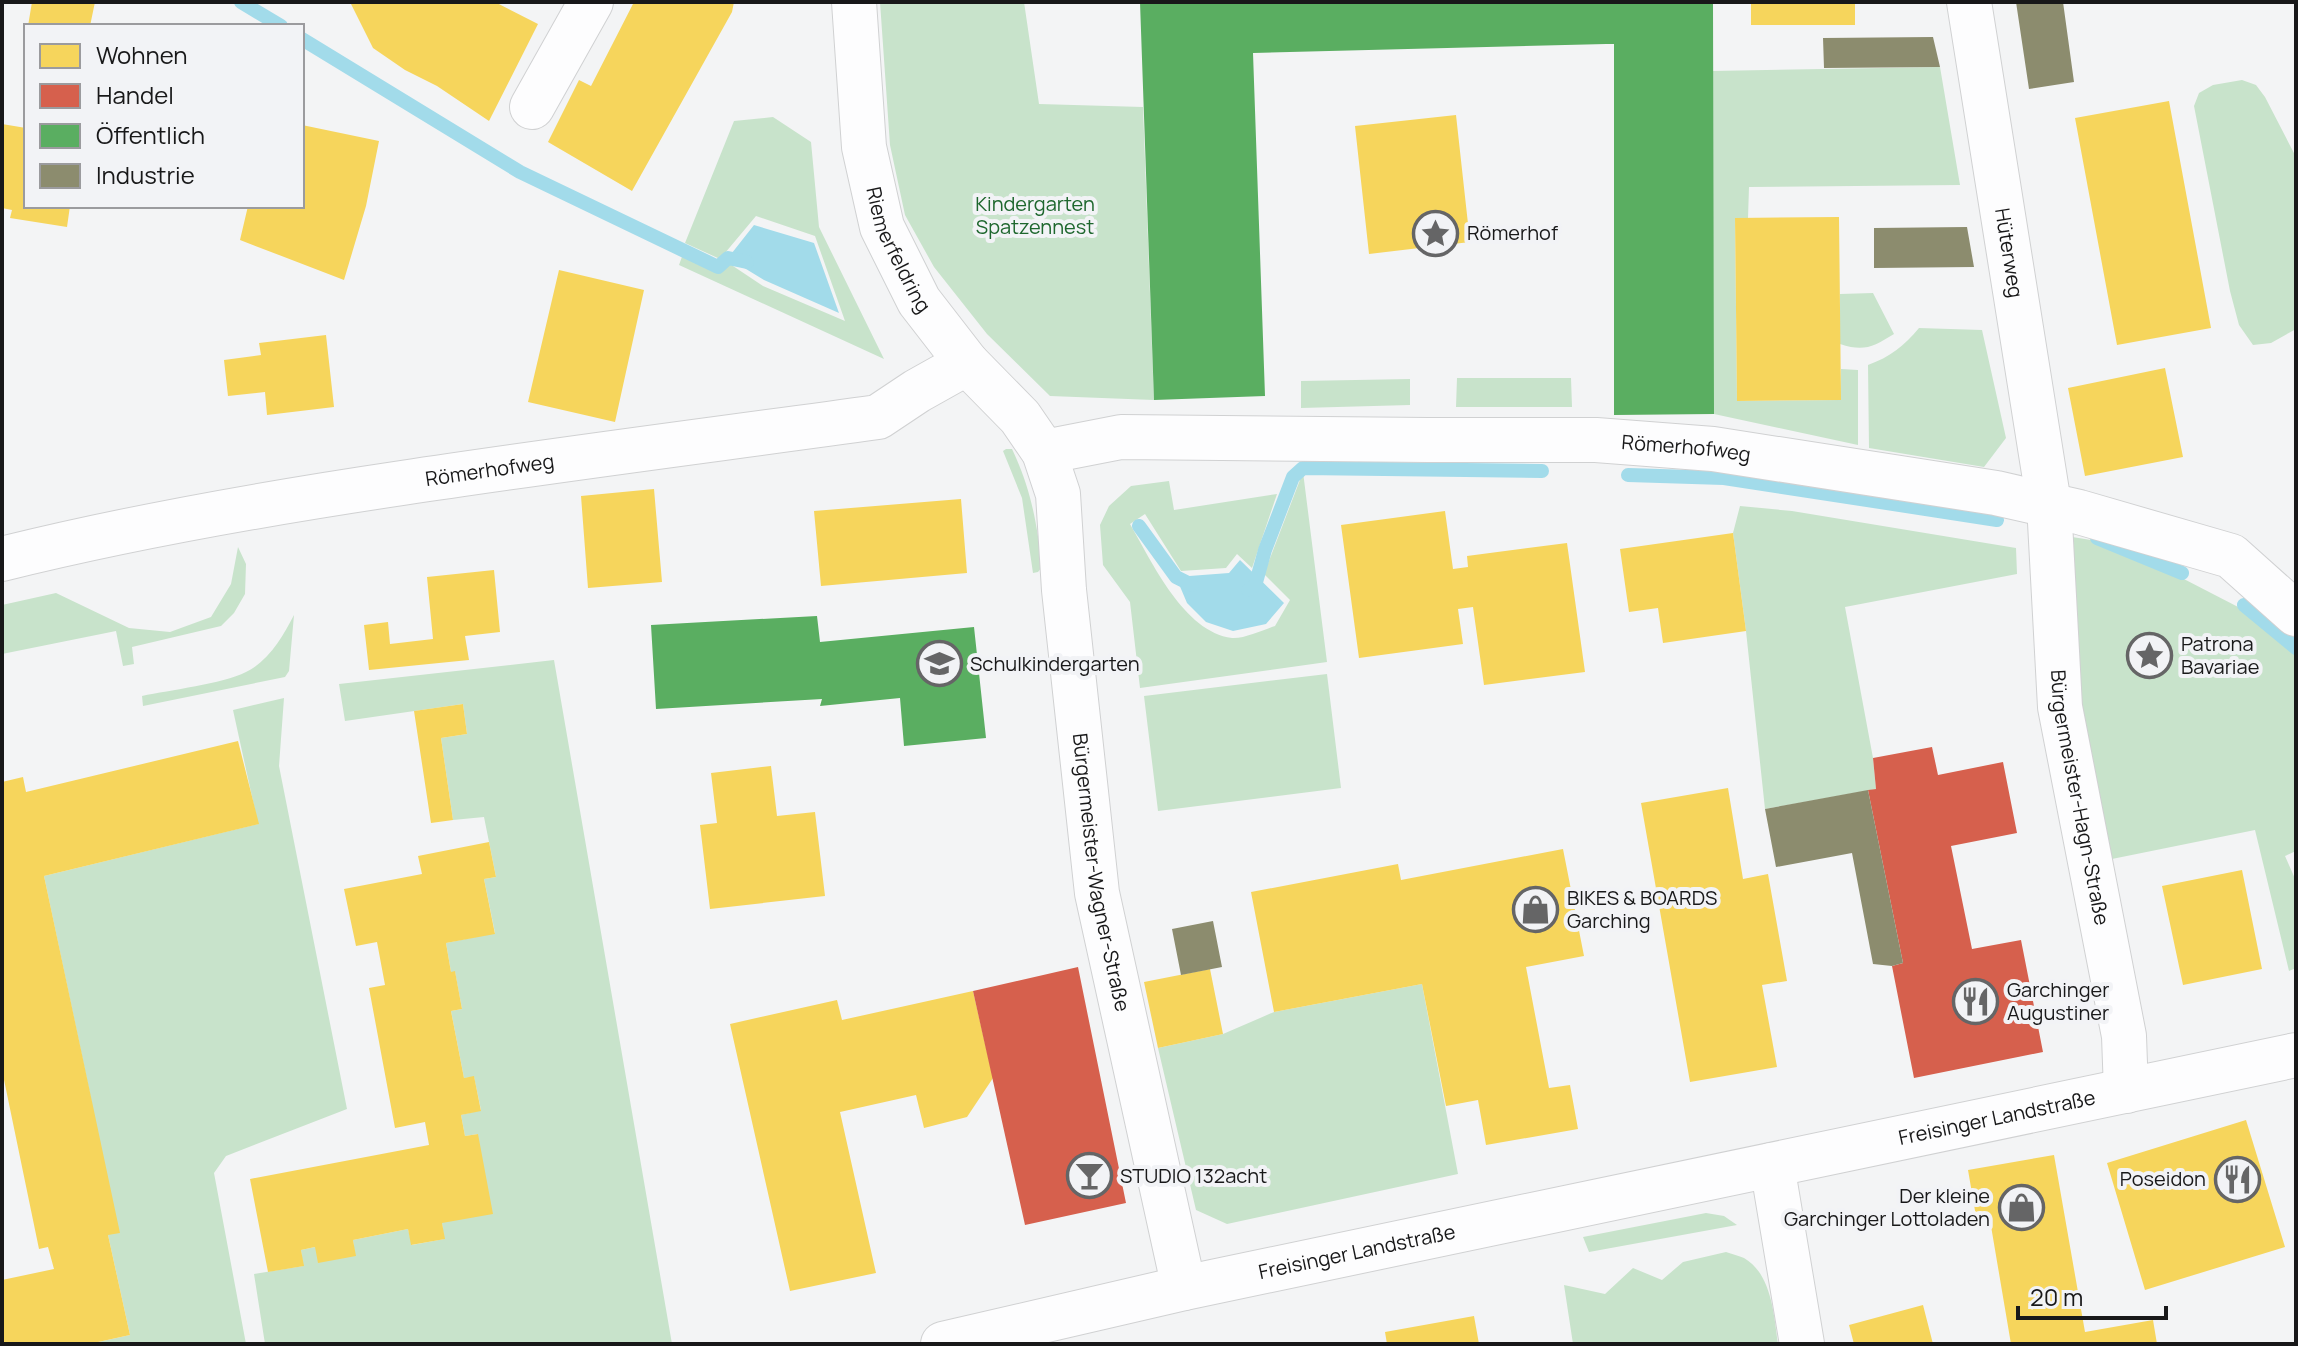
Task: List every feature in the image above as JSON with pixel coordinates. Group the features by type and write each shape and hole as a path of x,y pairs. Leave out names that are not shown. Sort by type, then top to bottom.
{"street":[{"path":"532,107 591,2"},
{"name":"Riemerfeldring","path":"854,2 864,147 882,227 919,301 967,363 1020,417 1044,452"},
{"name":"Hüterweg","path":"1969,2 2049,504"},
{"name":"Römerhofweg","path":"2,559 81,539 318,496 484,470 878,417 967,363"},
{"name":"Römerhofweg","path":"1044,452 1121,437 1596,440 1713,449 2049,504 2231,556 2296,614"},
{"name":"Bürgermeister-Wagner-Straße","path":"1044,452 1058,494 1064,590 1097,893 1184,1288"},
{"name":"Bürgermeister-Hagn-Straße","path":"2049,504 2060,707 2124,1036 2126,1091"},
{"name":"Freisinger Landstraße","path":"943,1344 1184,1288 2296,1055"},
{"path":"1772,1165 1802,1344"}],"green space":[{"name":"Kindergarten Spatzennest","path":"880,2 1024,2 1039,104 1143,107 1154,400 1050,396 987,334 934,267 905,215 890,145"},
{"path":"1940,67 1960,185 1749,187 1748,218 1735,218 1737,401 1840,400 1841,369 1858,370 1858,445 1714,414 1712,71"},
{"path":"2242,80 2256,85 2265,97 2296,157 2296,329 2271,343 2253,345 2239,325 2230,291 2194,106 2199,93 2213,85"},
{"path":"773,117 811,142 819,227 884,359 679,265 683,254 718,273 730,264 763,286 845,321 815,236 756,216 720,259 685,243 734,121"},
{"path":"1873,293 1894,334 1868,347 1840,344 1840,294"},
{"path":"1919,328 1982,330 2006,438 1984,467 1869,448 1868,365 1896,350"},
{"path":"1457,378 1571,378 1572,407 1456,407"},
{"path":"1410,379 1410,405 1301,408 1301,381"},
{"path":"1012,449 1032,506 1042,567 1038,572 1033,573 1022,498 1003,451"},
{"path":"1303,472 1327,662 1140,688 1130,602 1103,565 1100,525 1109,506 1131,486 1169,481 1174,510 1277,494 1252,568 1237,554 1226,568 1181,571 1145,514 1130,524 1159,575 1184,609 1215,633 1232,638 1242,637 1275,626 1290,600 1264,574"},
{"path":"1740,506 1792,511 2016,548 2017,574 1845,607 1876,789 1765,809 1733,533"},
{"path":"2066,536 2091,540 2180,577 2242,609 2296,653 2296,851 2285,856 2296,881 2296,968 2289,971 2255,830 2107,860 2075,692"},
{"path":"238,547 246,564 245,594 234,613 221,626 132,647 134,664 123,666 116,631 2,654 2,605 56,593 129,628 170,632 211,617 231,584"},
{"path":"294,615 289,671 285,677 143,706 142,696 224,680 246,672 262,661 274,647"},
{"path":"554,660 672,1344 265,1344 254,1274 303,1266 301,1250 315,1247 355,1256 353,1240 408,1229 412,1245 444,1239 442,1223 478,1134 465,1136 461,1115 481,1110 474,1077 464,1078 451,1011 462,1009 446,943 495,933 484,879 496,877 484,817 453,820 441,738 467,734 463,704 345,721 339,684"},
{"path":"1327,674 1341,788 1158,811 1144,696"},
{"path":"284,698 279,766 347,1109 226,1156 214,1173 246,1344 89,1344 130,1335 108,1235 91,1099 44,876 258,824 233,710"},
{"path":"1422,984 1458,1174 1227,1224 1196,1210 1158,1048 1223,1034 1274,1012"},
{"path":"1706,1213 1724,1216 1737,1225 1589,1252 1583,1237"},
{"path":"1726,1252 1744,1258 1761,1274 1770,1296 1778,1344 1573,1344 1564,1285 1605,1294 1633,1268 1662,1280 1683,1262"}],"water":[{"path":"754,225 814,243 839,313 764,280 728,258"},
{"path":"1240,560 1284,603 1266,624 1233,631 1206,622 1187,603 1176,577 1229,573"}],"building: Wohnen":[{"path":"32,2 95,2 90,24 28,24"},
{"path":"350,2 495,2 538,24 489,121 373,48"},
{"path":"634,2 734,2 732,12 632,191 548,142 579,80 591,86"},
{"path":"1751,2 1855,2 1855,25 1751,25"},
{"path":"2169,101 2211,328 2117,345 2075,118"},
{"path":"1456,115 1470,242 1369,254 1355,126"},
{"path":"2,124 24,128 24,208 70,208 67,227 10,218 12,210 2,208"},
{"path":"304,125 379,141 366,206 344,280 240,240 248,208 304,208"},
{"path":"1839,217 1841,400 1737,401 1735,218"},
{"path":"559,270 644,290 615,422 528,402"},
{"path":"326,335 334,407 267,415 265,392 228,396 224,360 261,355 259,343"},
{"path":"2165,368 2183,457 2085,476 2068,388"},
{"path":"654,489 662,582 588,588 581,496"},
{"path":"961,499 967,573 821,586 814,511"},
{"path":"1445,511 1453,569 1468,567 1467,556 1567,543 1585,672 1484,685 1473,607 1458,609 1463,644 1359,658 1341,525"},
{"path":"1733,533 1746,631 1663,643 1658,608 1629,612 1620,549"},
{"path":"494,570 500,632 465,636 469,660 369,670 364,625 388,622 390,644 433,639 427,577"},
{"path":"463,704 467,734 441,738 453,820 431,823 414,711"},
{"path":"238,741 259,824 44,876 120,1233 108,1235 130,1335 89,1344 2,1344 2,1280 54,1269 48,1247 39,1249 2,1070 2,782 23,777 26,792"},
{"path":"771,766 777,816 815,812 825,896 710,909 700,825 717,823 711,773"},
{"path":"1728,788 1743,879 1768,874 1787,981 1762,985 1777,1067 1690,1082 1641,803"},
{"path":"489,842 496,877 484,879 495,934 446,943 462,1009 451,1011 464,1078 474,1076 481,1111 461,1115 465,1136 478,1134 493,1214 442,1223 445,1239 411,1245 408,1229 353,1240 356,1256 318,1263 315,1247 301,1250 304,1266 268,1272 250,1179 429,1145 425,1122 395,1128 369,988 385,985 377,942 356,946 344,889 422,874 418,856"},
{"path":"1563,849 1584,956 1526,967 1549,1088 1570,1085 1578,1129 1486,1145 1478,1100 1446,1106 1422,984 1274,1012 1251,892 1398,864 1401,880"},
{"path":"2242,870 2262,969 2183,985 2162,886"},
{"path":"1210,969 1223,1034 1158,1048 1144,982"},
{"path":"973,991 993,1078 967,1117 924,1128 916,1095 840,1112 876,1273 790,1291 730,1024 837,1000 842,1020"},
{"path":"2246,1120 2285,1247 2145,1290 2107,1163"},
{"path":"2054,1155 2085,1332 2153,1320 2157,1344 2011,1344 1991,1226 1978,1228 1968,1170"},
{"path":"1923,1305 1933,1344 1854,1344 1849,1325"},
{"path":"1474,1316 1479,1344 1387,1344 1385,1332"}],"building: Handel":[{"path":"1932,747 1938,775 2003,762 2017,833 1951,846 1972,949 2021,940 2043,1052 1914,1078 1892,966 1903,963 1868,790 1876,789 1873,758"},
{"path":"1078,967 1126,1203 1025,1225 973,991"}],"building: Öffentlich":[{"path":"1140,2 1713,2 1714,414 1614,415 1614,44 1253,53 1265,396 1154,400"},
{"path":"817,616 820,642 974,627 986,738 904,746 900,698 820,706 822,699 656,709 651,625"}],"building: Industrie":[{"path":"2016,2 2063,2 2074,82 2029,89"},
{"path":"1933,37 1940,67 1824,68 1823,38"},
{"path":"1967,227 1974,267 1874,268 1874,228"},
{"path":"1868,790 1903,963 1892,966 1873,964 1852,853 1776,867 1765,809"},
{"path":"1213,921 1222,967 1181,975 1172,929"}],"waterway":[{"path":"241,2 278,24"},
{"path":"304,40 520,172 718,267 728,258 747,262"},
{"path":"1248,590 1255,586 1265,550 1293,477 1303,468 1542,471"},
{"path":"1628,475 1724,478 1997,520"},
{"path":"1139,526 1176,577 1192,585"},
{"path":"2097,538 2182,573"},
{"path":"2244,605 2296,648"}],"place":[{"name":"Römerhof","path":"1436,233"},
{"name":"Patrona Bavariae","path":"2150,655"},
{"name":"Schulkindergarten","path":"939,664"},
{"name":"BIKES & BOARDS Garching","path":"1536,910"},
{"name":"Garchinger Augustiner","path":"1976,1002"},
{"name":"STUDIO 132acht","path":"1089,1176"},
{"name":"Poseidon","path":"2237,1179"},
{"name":"Der kleine Garchinger Lottoladen","path":"2021,1207"}]}
